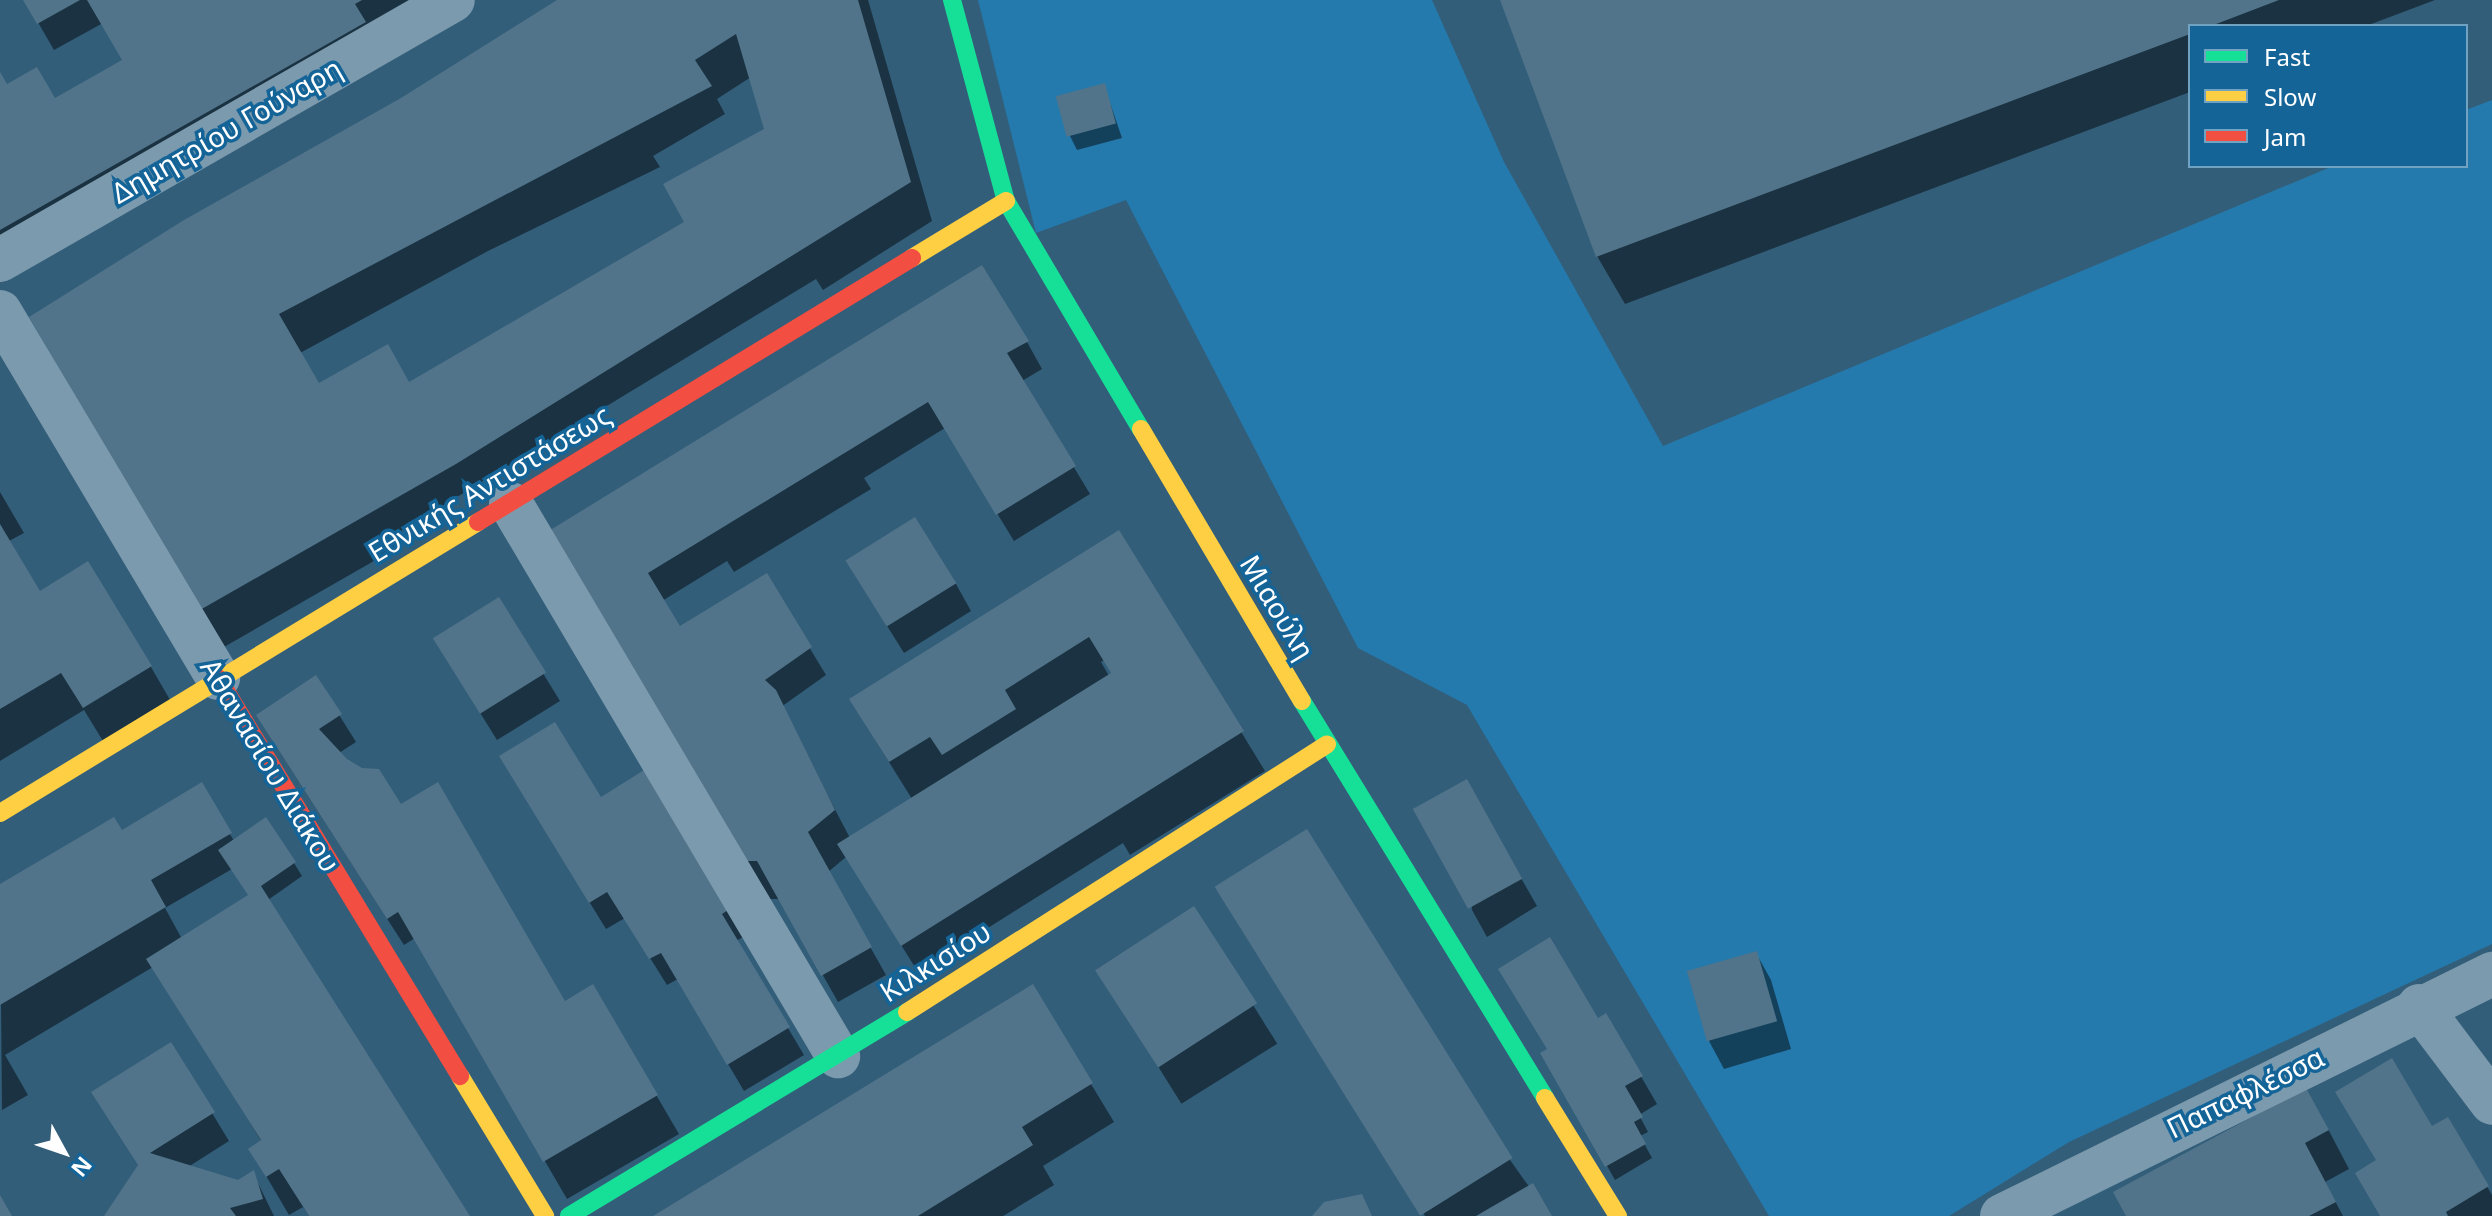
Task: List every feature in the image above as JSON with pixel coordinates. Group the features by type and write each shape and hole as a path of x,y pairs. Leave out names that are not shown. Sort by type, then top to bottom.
{"street":[{"name":"Δημητρίου Γούναρη","path":"0,260 453,0"},
{"name":"Μιαούλη","path":"952,0 1006,201 1327,744 1618,1216"},
{"name":"Εθνικής Αντιστάσεως","path":"0,813 1006,201"},
{"name":"Αθανασίου Διάκου","path":"0,312 545,1216"},
{"path":"511,504 838,1056"},
{"name":"Κιλκισίου","path":"569,1216 838,1056 1327,744"},
{"name":"Παπαφλέσσα","path":"2002,1216 2419,1006 2492,974"},
{"path":"2419,1006 2492,1103"}],"shaded area":[{"path":"978,0 1432,0 1504,162 1663,446 2328,168 2468,168 2468,109 2492,100 2492,944 2069,1142 1949,1216 1769,1216 1467,705 1358,648 1126,200 1036,233"}],"building":[{"path":"23,0 80,0 37,24"},
{"path":"87,0 362,0 355,4 366,22 0,230 0,72 7,84 37,67 55,98 122,60"},
{"path":"557,0 858,0 911,182 456,464 200,610 29,317 184,220 401,98","holes":["736,34 764,129 663,184 684,222 409,382 388,344 319,383 279,314 712,86 695,60"]},
{"path":"1500,0 2279,0 2216,24 2188,24 2188,35 1596,257"},
{"path":"1105,83 1116,124 1067,137 1056,96"},
{"path":"982,265 1029,341 1007,353 1076,466 996,515 928,402 648,573 680,626 767,573 812,647 765,680 776,690 835,810 808,832 872,947 821,976 757,861 744,861 539,537"},
{"path":"915,517 956,583 887,627 845,560"},
{"path":"0,524 40,591 88,561 152,666 83,708 61,673 0,709"},
{"path":"1119,530 1244,731 901,946 837,844 1111,673 1089,637 1005,690 1016,709 942,755 930,737 889,762 849,699"},
{"path":"499,597 546,672 480,714 433,638"},
{"path":"316,675 342,714 319,729 347,759 362,768 379,769 401,804 438,782 565,1001 593,984 658,1095 543,1162 398,912 387,919 256,715"},
{"path":"555,722 601,797 649,767 736,905 722,914 790,1027 727,1065 661,953 649,959 607,892 589,903 499,756"},
{"path":"1467,779 1522,879 1468,909 1413,809"},
{"path":"202,782 232,833 151,880 166,907 0,1005 0,884 114,817 122,830"},
{"path":"266,817 296,862 261,886 470,1216 309,1216 279,1169 266,1177 248,1149 261,1140 146,959 248,895 218,850"},
{"path":"1307,829 1513,1158 1420,1216 1215,887"},
{"path":"1194,906 1257,1003 1158,1068 1095,970"},
{"path":"1550,937 1598,1018 1606,1013 1643,1076 1625,1086 1643,1117 1634,1122 1646,1144 1605,1167 1540,1053 1547,1049 1498,969"},
{"path":"1757,951 1777,1021 1707,1041 1687,971"},
{"path":"1033,984 1093,1083 1022,1127 1033,1145 918,1216 653,1216"},
{"path":"171,1042 215,1112 150,1153 238,1180 254,1170 263,1199 230,1208 236,1216 104,1216 138,1165 91,1092"},
{"path":"2392,1058 2432,1126 2448,1117 2489,1186 2446,1212 2448,1216 2380,1216 2355,1173 2376,1160 2335,1092"},
{"path":"2306,1088 2329,1130 2305,1143 2336,1202 2309,1216 2126,1216 2113,1192"},
{"path":"1533,1183 1552,1216 1476,1216"},
{"path":"1362,1194 1372,1216 1312,1216 1324,1202"},
{"path":"0,1195 12,1216 0,1216"}],"traffic: fast":[{"path":"952,0 1006,201 1141,429"},
{"path":"1302,701 1545,1098"},
{"path":"569,1216 907,1012"}],"traffic: slow":[{"path":"912,258 1006,201"},
{"path":"1141,429 1302,701"},
{"path":"0,813 478,522"},
{"path":"907,1012 1327,744"},
{"path":"460,1076 545,1216"},
{"path":"1545,1098 1618,1216"}],"traffic: jam":[{"path":"478,522 912,258"},
{"path":"218,678 460,1076"}]}
